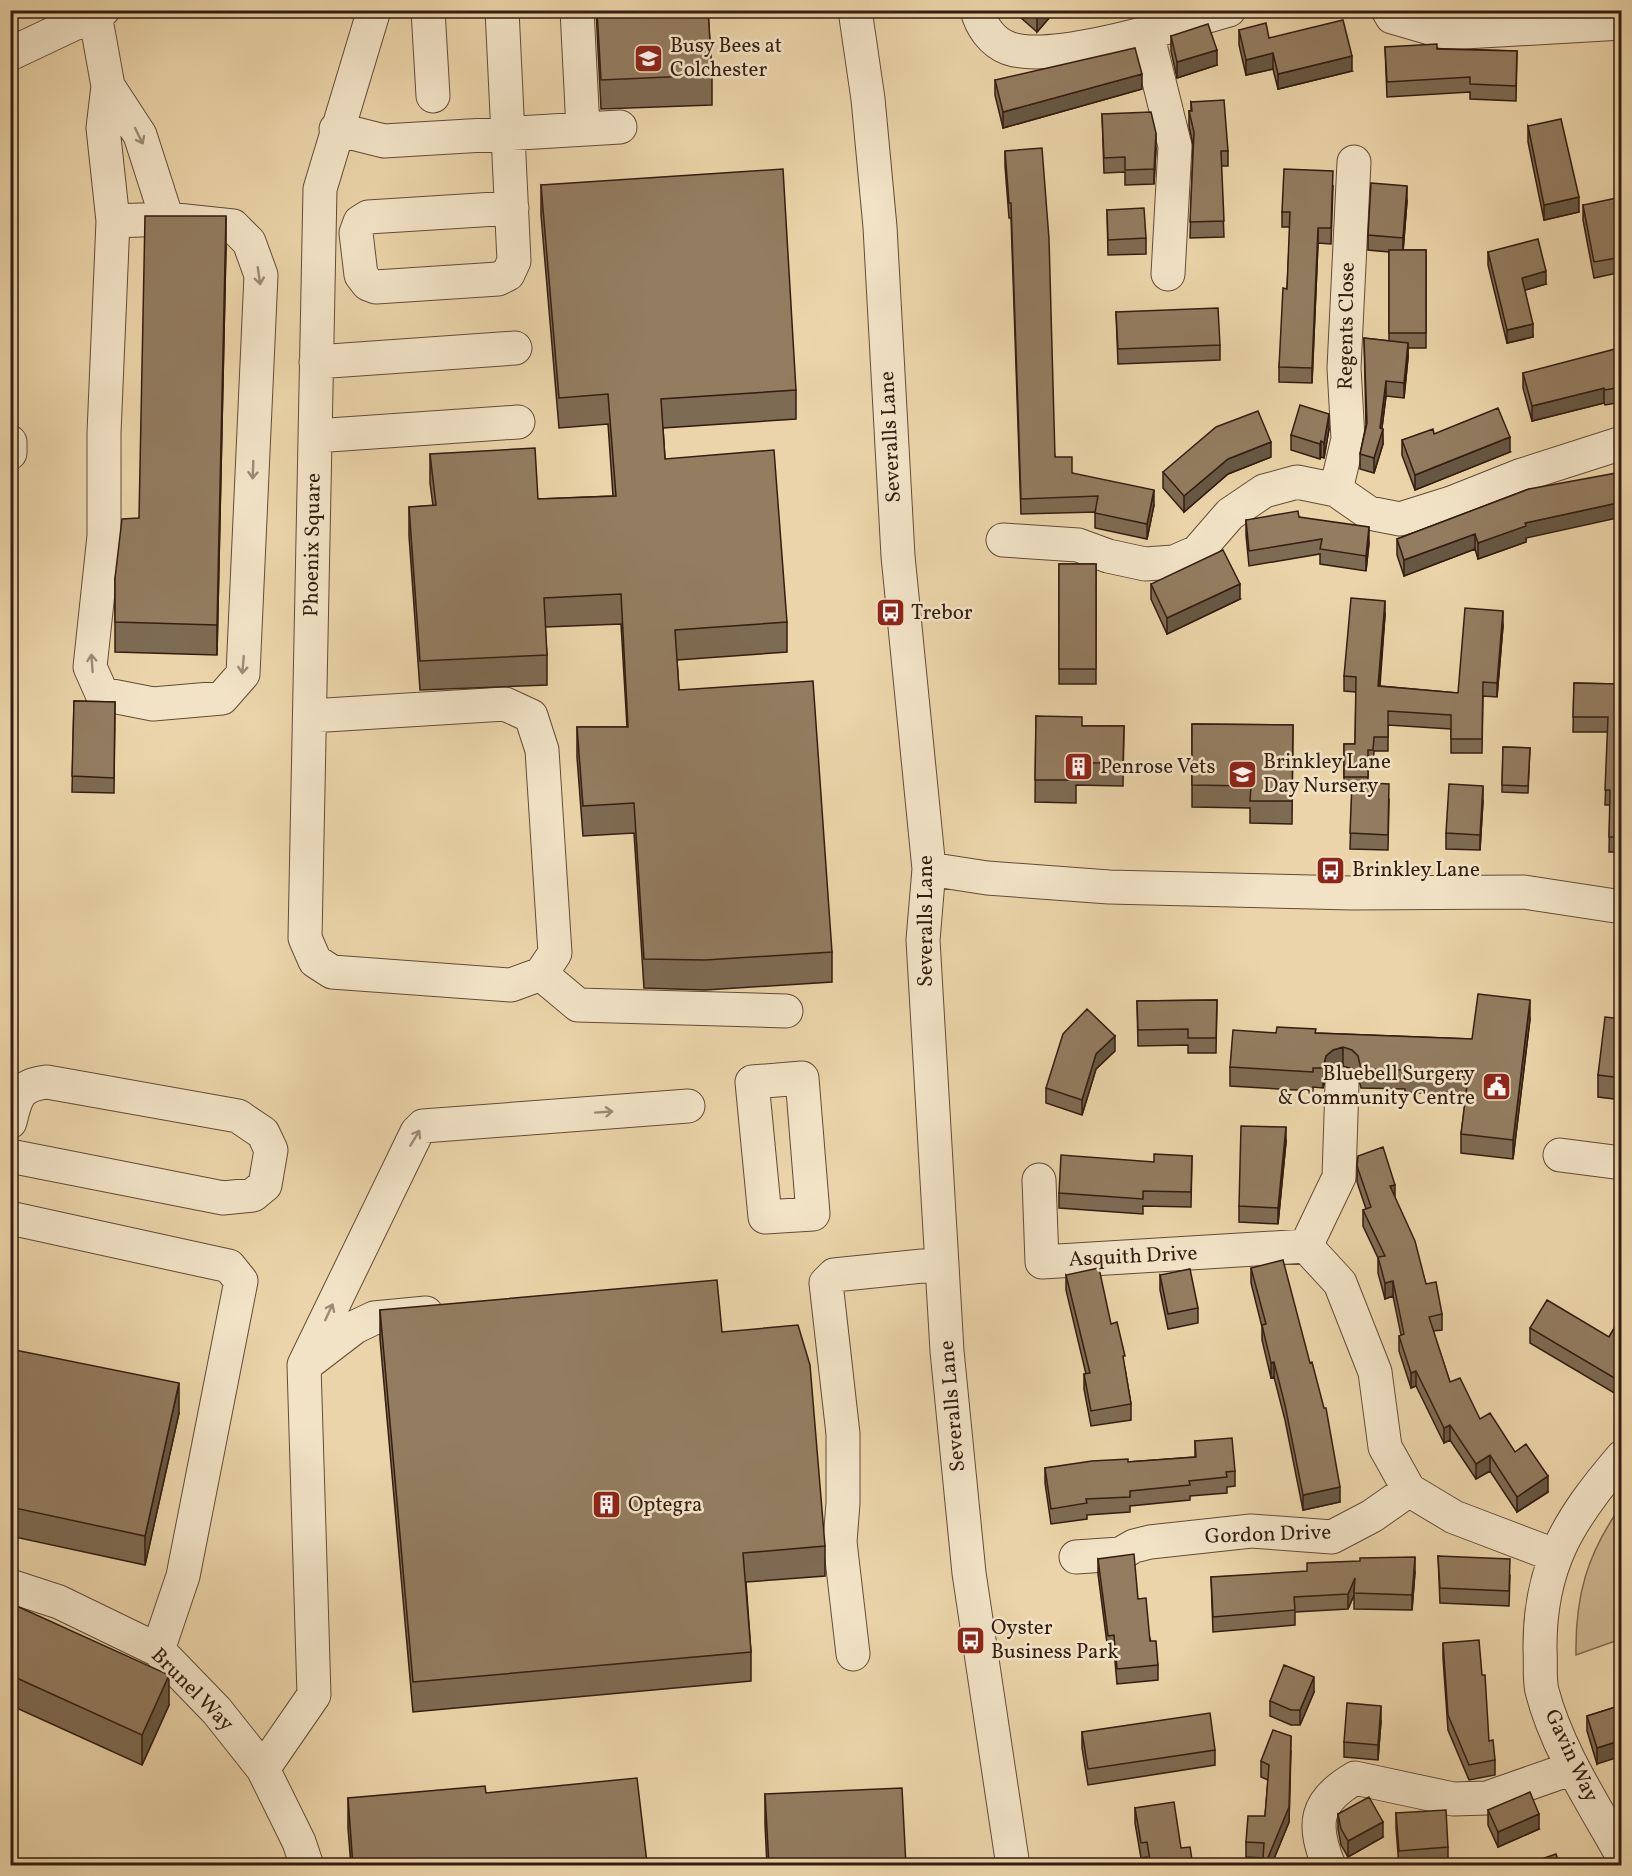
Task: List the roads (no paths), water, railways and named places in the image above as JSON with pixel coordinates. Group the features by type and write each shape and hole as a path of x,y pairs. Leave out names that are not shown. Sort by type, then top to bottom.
{"street":[{"name":"Phoenix Square","path":"374,10 336,129 320,189 304,938 315,961 332,972 511,985 541,974"},
{"path":"428,10 433,96"},
{"path":"502,10 509,133 512,208 514,261 508,274 498,279 376,287 368,284 361,275 356,233 360,222 368,217 512,208"},
{"path":"577,10 583,129"},
{"name":"Severalls Lane","path":"855,10 868,99 880,227 898,556 929,869 923,940 947,1352 969,1573 1013,1866"},
{"path":"977,10 981,27 1007,48 1050,53 1147,33 1229,10"},
{"path":"1388,10 1392,17 1447,33 1622,23"},
{"path":"10,54 99,12 108,86 103,128 113,221 104,433 104,536 90,667 102,694 153,704 222,698 243,674 261,275 249,242 233,226 167,219 113,221"},
{"path":"1147,33 1175,146 1168,274"},
{"path":"108,86 140,135 167,219"},
{"path":"336,129 384,141 620,127"},
{"name":"Regents Close","path":"1336,490 1348,439 1344,368 1354,162"},
{"path":"316,362 515,348"},
{"path":"315,436 518,422"},
{"path":"10,442 10,453"},
{"path":"1003,540 1078,545 1108,556 1145,564 1174,562 1197,552 1230,514 1264,491 1297,482 1336,490 1369,513 1400,519 1451,503 1518,476 1622,443"},
{"path":"310,716 505,704 531,716 542,750 555,953 541,974 578,1005 786,1011"},
{"path":"929,869 987,878 1108,887 1352,893 1524,892 1622,907"},
{"path":"10,1122 15,1099 29,1084 47,1082 238,1116 263,1133 272,1150 265,1185 253,1195 223,1198 10,1156"},
{"path":"1342,1085 1339,1177 1306,1246 1340,1282 1375,1372 1385,1447 1409,1490 1454,1517 1554,1555"},
{"path":"263,1769 314,1695 304,1365 417,1132 423,1126 688,1106"},
{"path":"1560,1155 1622,1163"},
{"name":"Asquith Drive","path":"1039,1180 1042,1262 1306,1246"},
{"path":"10,1218 229,1266 241,1281 183,1576 158,1650"},
{"path":"853,1654 840,1542 843,1503 843,1434 826,1283 834,1275 942,1264"},
{"path":"304,1365 355,1328 374,1318 454,1311"},
{"name":"Gavin Way","path":"1622,1457 1580,1512 1554,1555 1544,1595 1540,1633 1541,1688 1555,1730 1573,1768 1622,1855"},
{"name":"Gordon Drive","path":"1076,1557 1120,1554 1134,1546 1150,1542 1251,1532 1332,1538 1372,1516 1409,1490"},
{"name":"Brunel Way","path":"10,1586 58,1602 158,1650 217,1711 263,1769 299,1842 307,1866"},
{"path":"1329,1866 1318,1839 1321,1810 1335,1789 1355,1778 1453,1799 1487,1798 1573,1768"}],"place":[{"name":"Busy Bees at Colchester","path":"649,58"},
{"name":"Trebor","path":"890,613"},
{"name":"Penrose Vets","path":"1079,767"},
{"name":"Brinkley Lane Day Nursery","path":"1242,774"},
{"name":"Brinkley Lane","path":"1331,870"},
{"name":"Bluebell Surgery & Community Centre","path":"1496,1086"},
{"name":"Optegra","path":"607,1505"},
{"name":"Oyster Business Park","path":"970,1640"}]}
